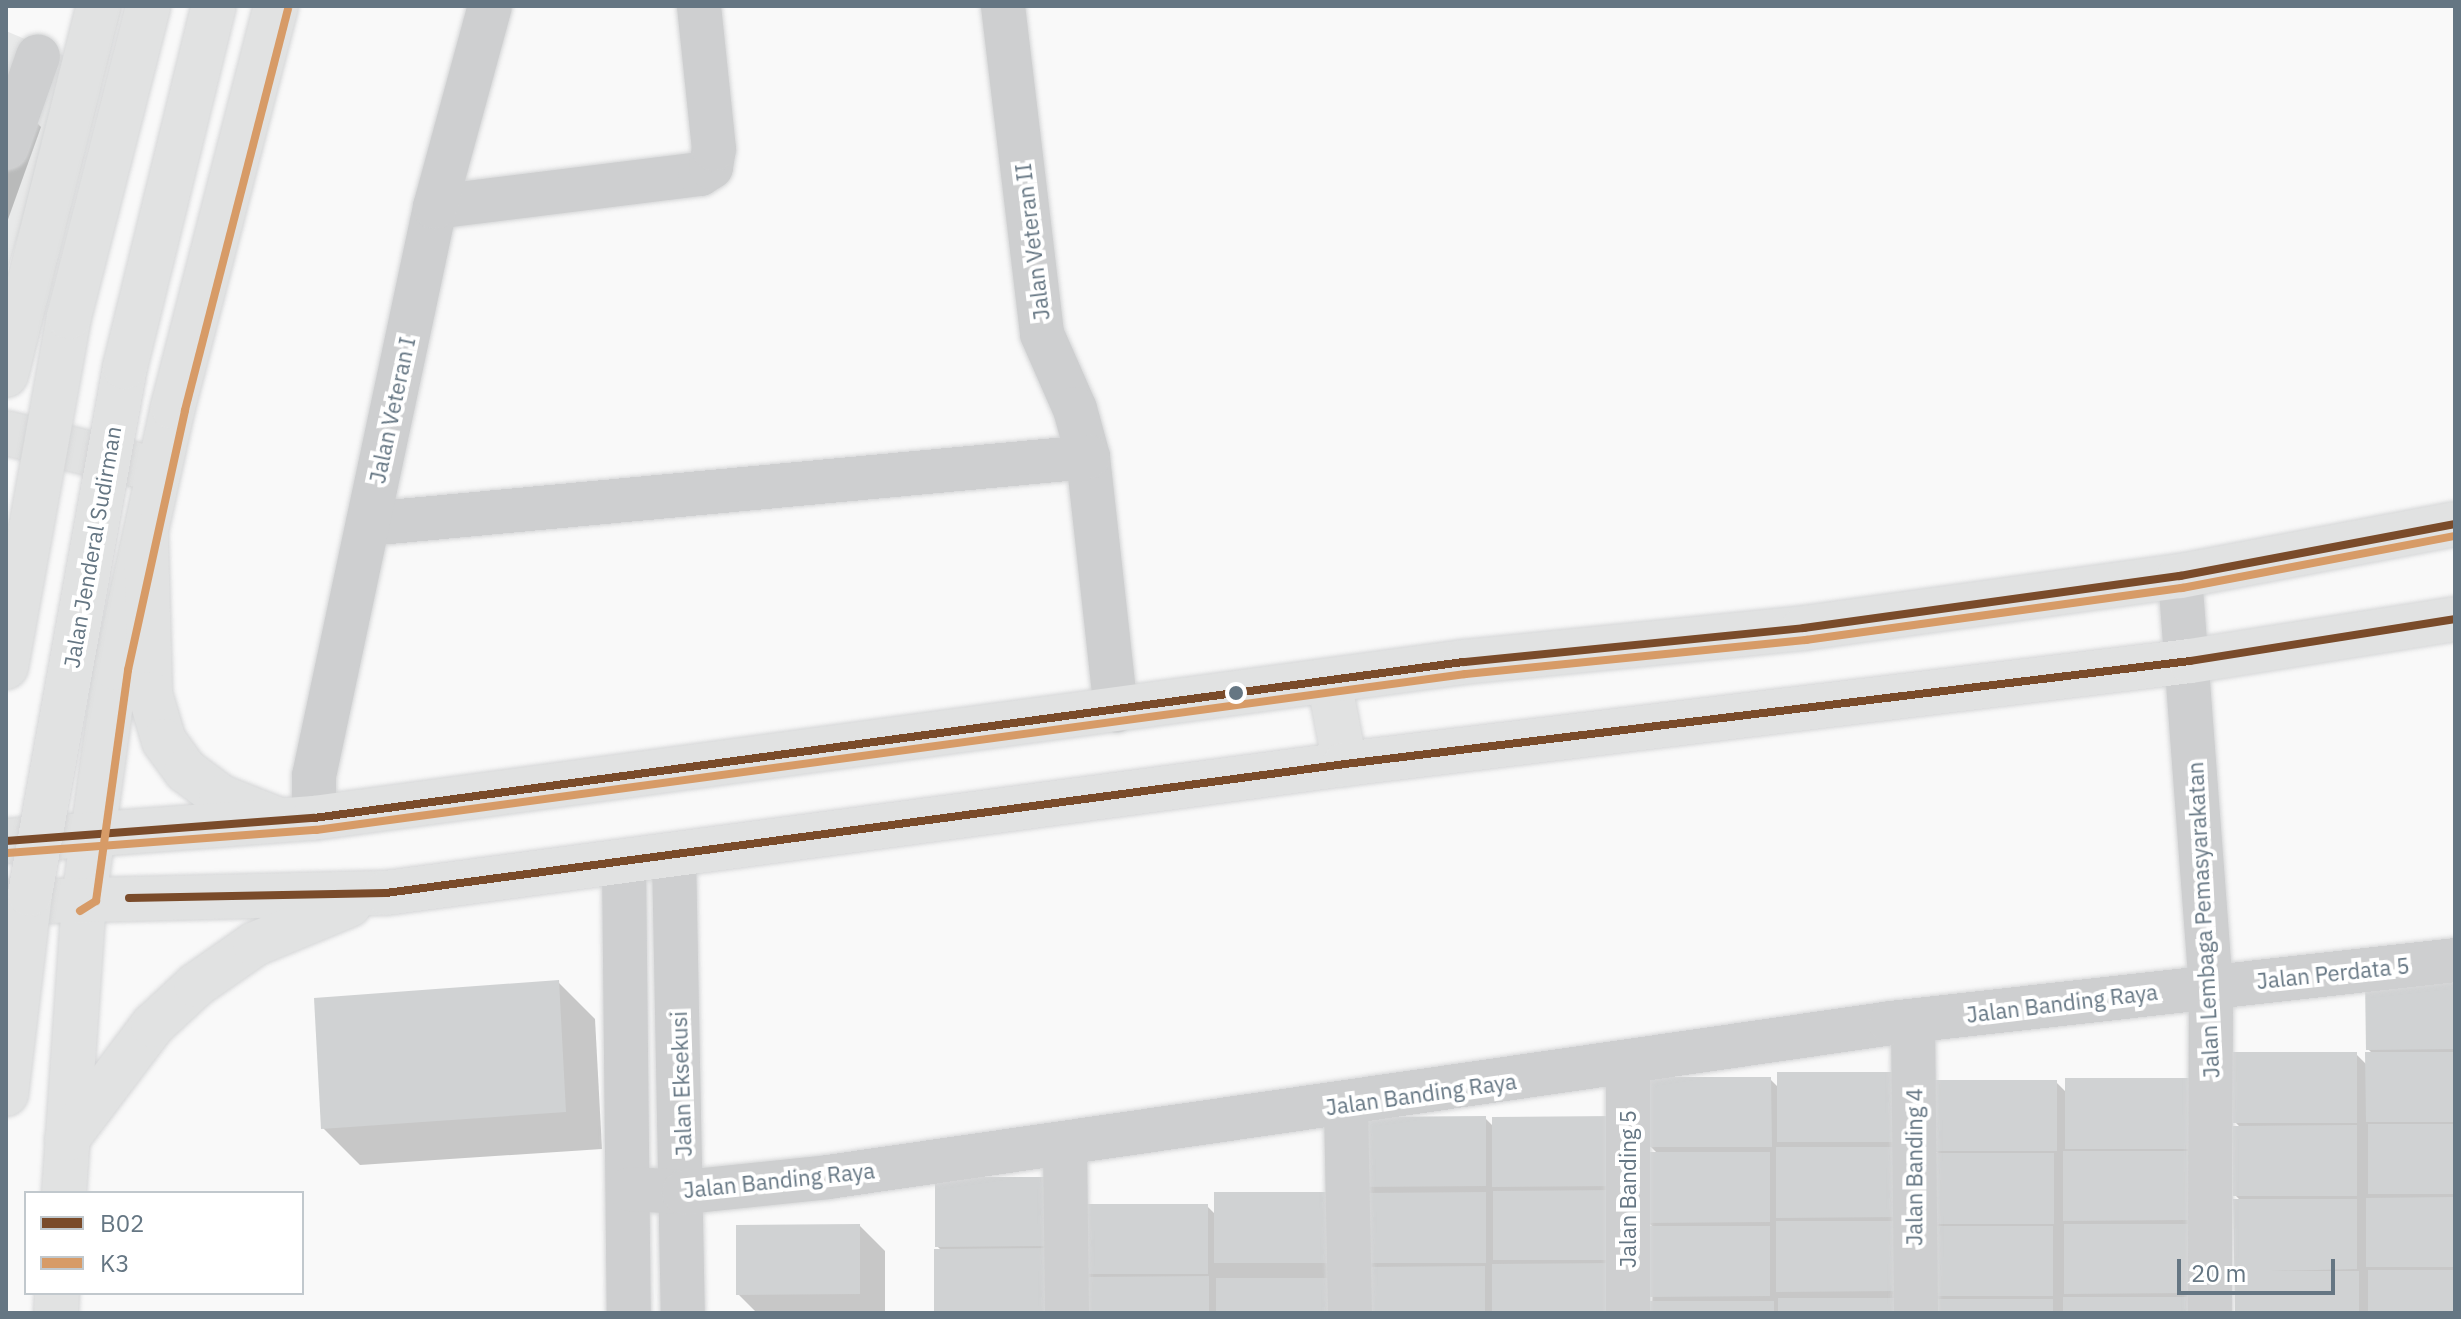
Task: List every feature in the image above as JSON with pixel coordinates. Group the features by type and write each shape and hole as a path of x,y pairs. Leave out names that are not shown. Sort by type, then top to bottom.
{"main road":[{"path":"6,375 99,6"},
{"path":"6,667 69,317 148,6"},
{"name":"Jalan Jenderal Sudirman","path":"6,1094 30,894 125,367 214,6"},
{"name":"Jalan Jenderal Sudirman","path":"64,1191 84,898 116,668 159,470 276,6"},
{"path":"6,433 159,470"},
{"path":"6,841 298,820 1329,681 1804,628 2180,576 2455,524"},
{"path":"146,536 150,694 164,741 186,771 221,797 298,820"},
{"path":"6,902 386,893 1345,764 2190,661 2455,619"},
{"path":"1329,681 1345,764"},
{"path":"67,1139 153,1025 196,985 255,944 302,921 386,893"}],"street":[{"name":"Jalan Veteran I","path":"298,820 314,776 435,207 490,6"},
{"path":"435,207 700,174 711,167 714,149 699,6"},
{"name":"Jalan Veteran II","path":"1003,6 1042,334 1075,409 1088,457 1116,710"},
{"path":"6,147 22,50 83,70"},
{"path":"368,524 1088,457"},
{"name":"Jalan Lembaga Pemasyarakatan","path":"2180,576 2190,661 2211,985 2210,1313"},
{"name":"Jalan Eksekusi","path":"674,855 684,1192 683,1313"},
{"path":"624,862 629,1313"},
{"name":"Jalan Perdata 5","path":"2211,985 2455,960"},
{"name":"Jalan Banding Raya","path":"630,1189 684,1192 1065,1145 1913,1021 2211,985"},
{"name":"Jalan Banding 4","path":"1913,1021 1916,1313"},
{"name":"Jalan Banding 5","path":"1628,1065 1628,1313"},
{"path":"1346,1105 1350,1313"},
{"path":"1065,1145 1067,1313"}],"shaded area":[{"path":"6,31 72,59 6,275"}],"building":[{"path":"2365,979 2455,979 2455,1049 2366,1050"},
{"path":"559,980 566,1112 321,1129 314,998"},
{"path":"2233,1052 2357,1052 2357,1123 2233,1123"},
{"path":"2365,1052 2455,1052 2455,1122 2366,1122"},
{"path":"1777,1072 1902,1072 1902,1142 1777,1142"},
{"path":"1647,1077 1771,1077 1772,1147 1648,1147"},
{"path":"2065,1078 2189,1078 2189,1149 2065,1149"},
{"path":"1932,1080 2057,1080 2057,1151 1932,1151"},
{"path":"1486,1116 1486,1186 1361,1187 1361,1117"},
{"path":"1615,1116 1616,1186 1492,1187 1492,1117"},
{"path":"2368,1124 2455,1124 2455,1194 2368,1194"},
{"path":"2357,1125 2357,1196 2233,1196 2233,1126"},
{"path":"1776,1147 1901,1147 1901,1217 1776,1218"},
{"path":"2063,1151 2188,1151 2188,1220 2063,1221"},
{"path":"1645,1152 1770,1152 1770,1222 1646,1223"},
{"path":"1930,1153 2054,1153 2054,1224 1930,1224"},
{"path":"935,1177 1060,1177 1060,1246 935,1247"},
{"path":"1617,1190 1618,1260 1493,1260 1493,1191"},
{"path":"1214,1192 1338,1192 1338,1263 1214,1263"},
{"path":"1486,1192 1486,1263 1361,1263 1361,1193"},
{"path":"2455,1197 2455,1267 2366,1267 2366,1198"},
{"path":"2233,1199 2357,1199 2357,1269 2271,1271 2359,1271 2359,1313 2235,1313"},
{"path":"1083,1204 1208,1204 1208,1274 1083,1274"},
{"path":"1776,1221 1900,1221 1900,1291 1776,1292"},
{"path":"860,1224 860,1294 736,1295 736,1225"},
{"path":"2064,1224 2188,1224 2188,1293 2064,1294"},
{"path":"1647,1226 1770,1226 1770,1296 1647,1297"},
{"path":"1929,1226 2053,1226 2053,1296 1929,1296"},
{"path":"1058,1248 1059,1313 934,1313 934,1249"},
{"path":"1615,1263 1616,1313 1492,1313 1492,1264"},
{"path":"1485,1266 1485,1313 1360,1313 1360,1267"},
{"path":"2368,1270 2455,1270 2455,1313 2368,1313"},
{"path":"1209,1276 1209,1313 1085,1313 1085,1277"},
{"path":"1216,1278 1340,1278 1340,1313 1216,1313"},
{"path":"2063,1297 2188,1297 2188,1313 2063,1313"},
{"path":"1778,1298 1903,1298 1903,1313 1778,1313"},
{"path":"1929,1299 2053,1299 2053,1313 1929,1313"},
{"path":"1650,1301 1774,1301 1774,1313 1650,1313"}],"transit line":[{"name":"K3","path":"80,911 96,901 128,670 185,410 288,9"},
{"name":"B02","path":"6,841 314,818 1464,662 1804,628 2180,576 2455,524"},
{"name":"K3","path":"7,853 316,830 1465,674 1806,640 2182,588 2455,536"},
{"name":"B02","path":"129,898 386,893 1345,764 2190,661 2455,619"}]}
